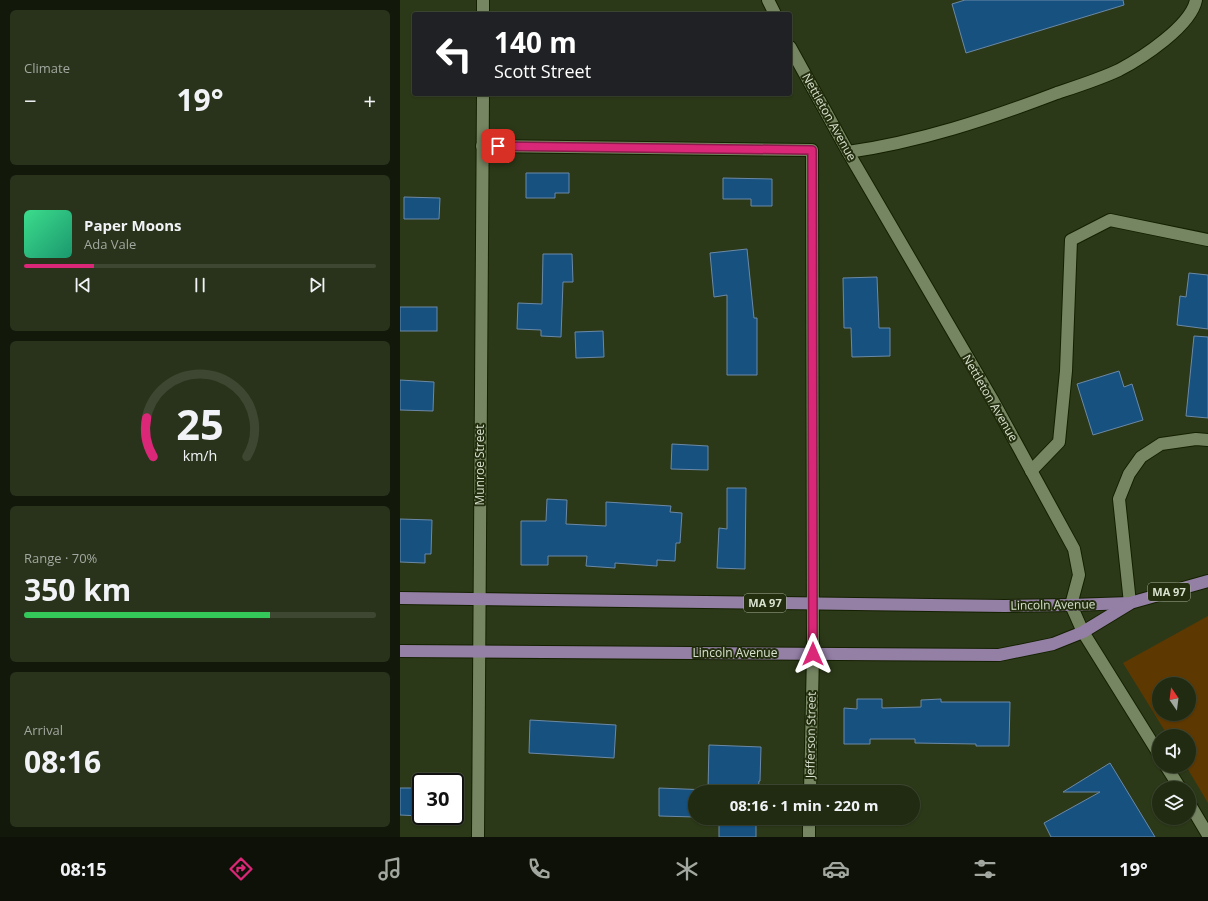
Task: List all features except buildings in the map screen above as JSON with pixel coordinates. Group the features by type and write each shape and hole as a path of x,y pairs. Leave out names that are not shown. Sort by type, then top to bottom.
{"main road":[{"name":"Lincoln Avenue","path":"400,598 1005,606 1071,605 1130,603 1208,581"},
{"name":"Lincoln Avenue","path":"400,651 1000,655 1053,644 1083,632 1130,603"}],"street":[{"path":"483,0 483,12"},
{"path":"768,0 774,12"},
{"path":"848,152 875,148 933,135 1036,101 1118,70 1146,55 1171,35 1188,16 1195,5 1196,0"},
{"name":"Nettleton Avenue","path":"792,51 848,152 992,399 1074,549 1078,575 1071,605"},
{"name":"Munroe Street","path":"478,837 483,96"},
{"name":"Jefferson Street","path":"482,146 812,150 813,654 810,785"},
{"path":"1031,470 1059,442 1066,370 1071,240 1110,220 1208,240"},
{"path":"1130,603 1120,499 1129,474 1141,457 1161,444 1196,439 1208,440"},
{"path":"1071,605 1083,632 1152,743"},
{"path":"1196,815 1208,835"},
{"path":"809,825 809,837"}],"shaded area":[{"path":"1208,616 1208,803 1190,773 1196,773 1196,729 1164,729 1159,721 1196,721 1196,677 1152,677 1152,710 1123,663"}],"route":[{"path":"498,146 812,150 813,654"}]}
